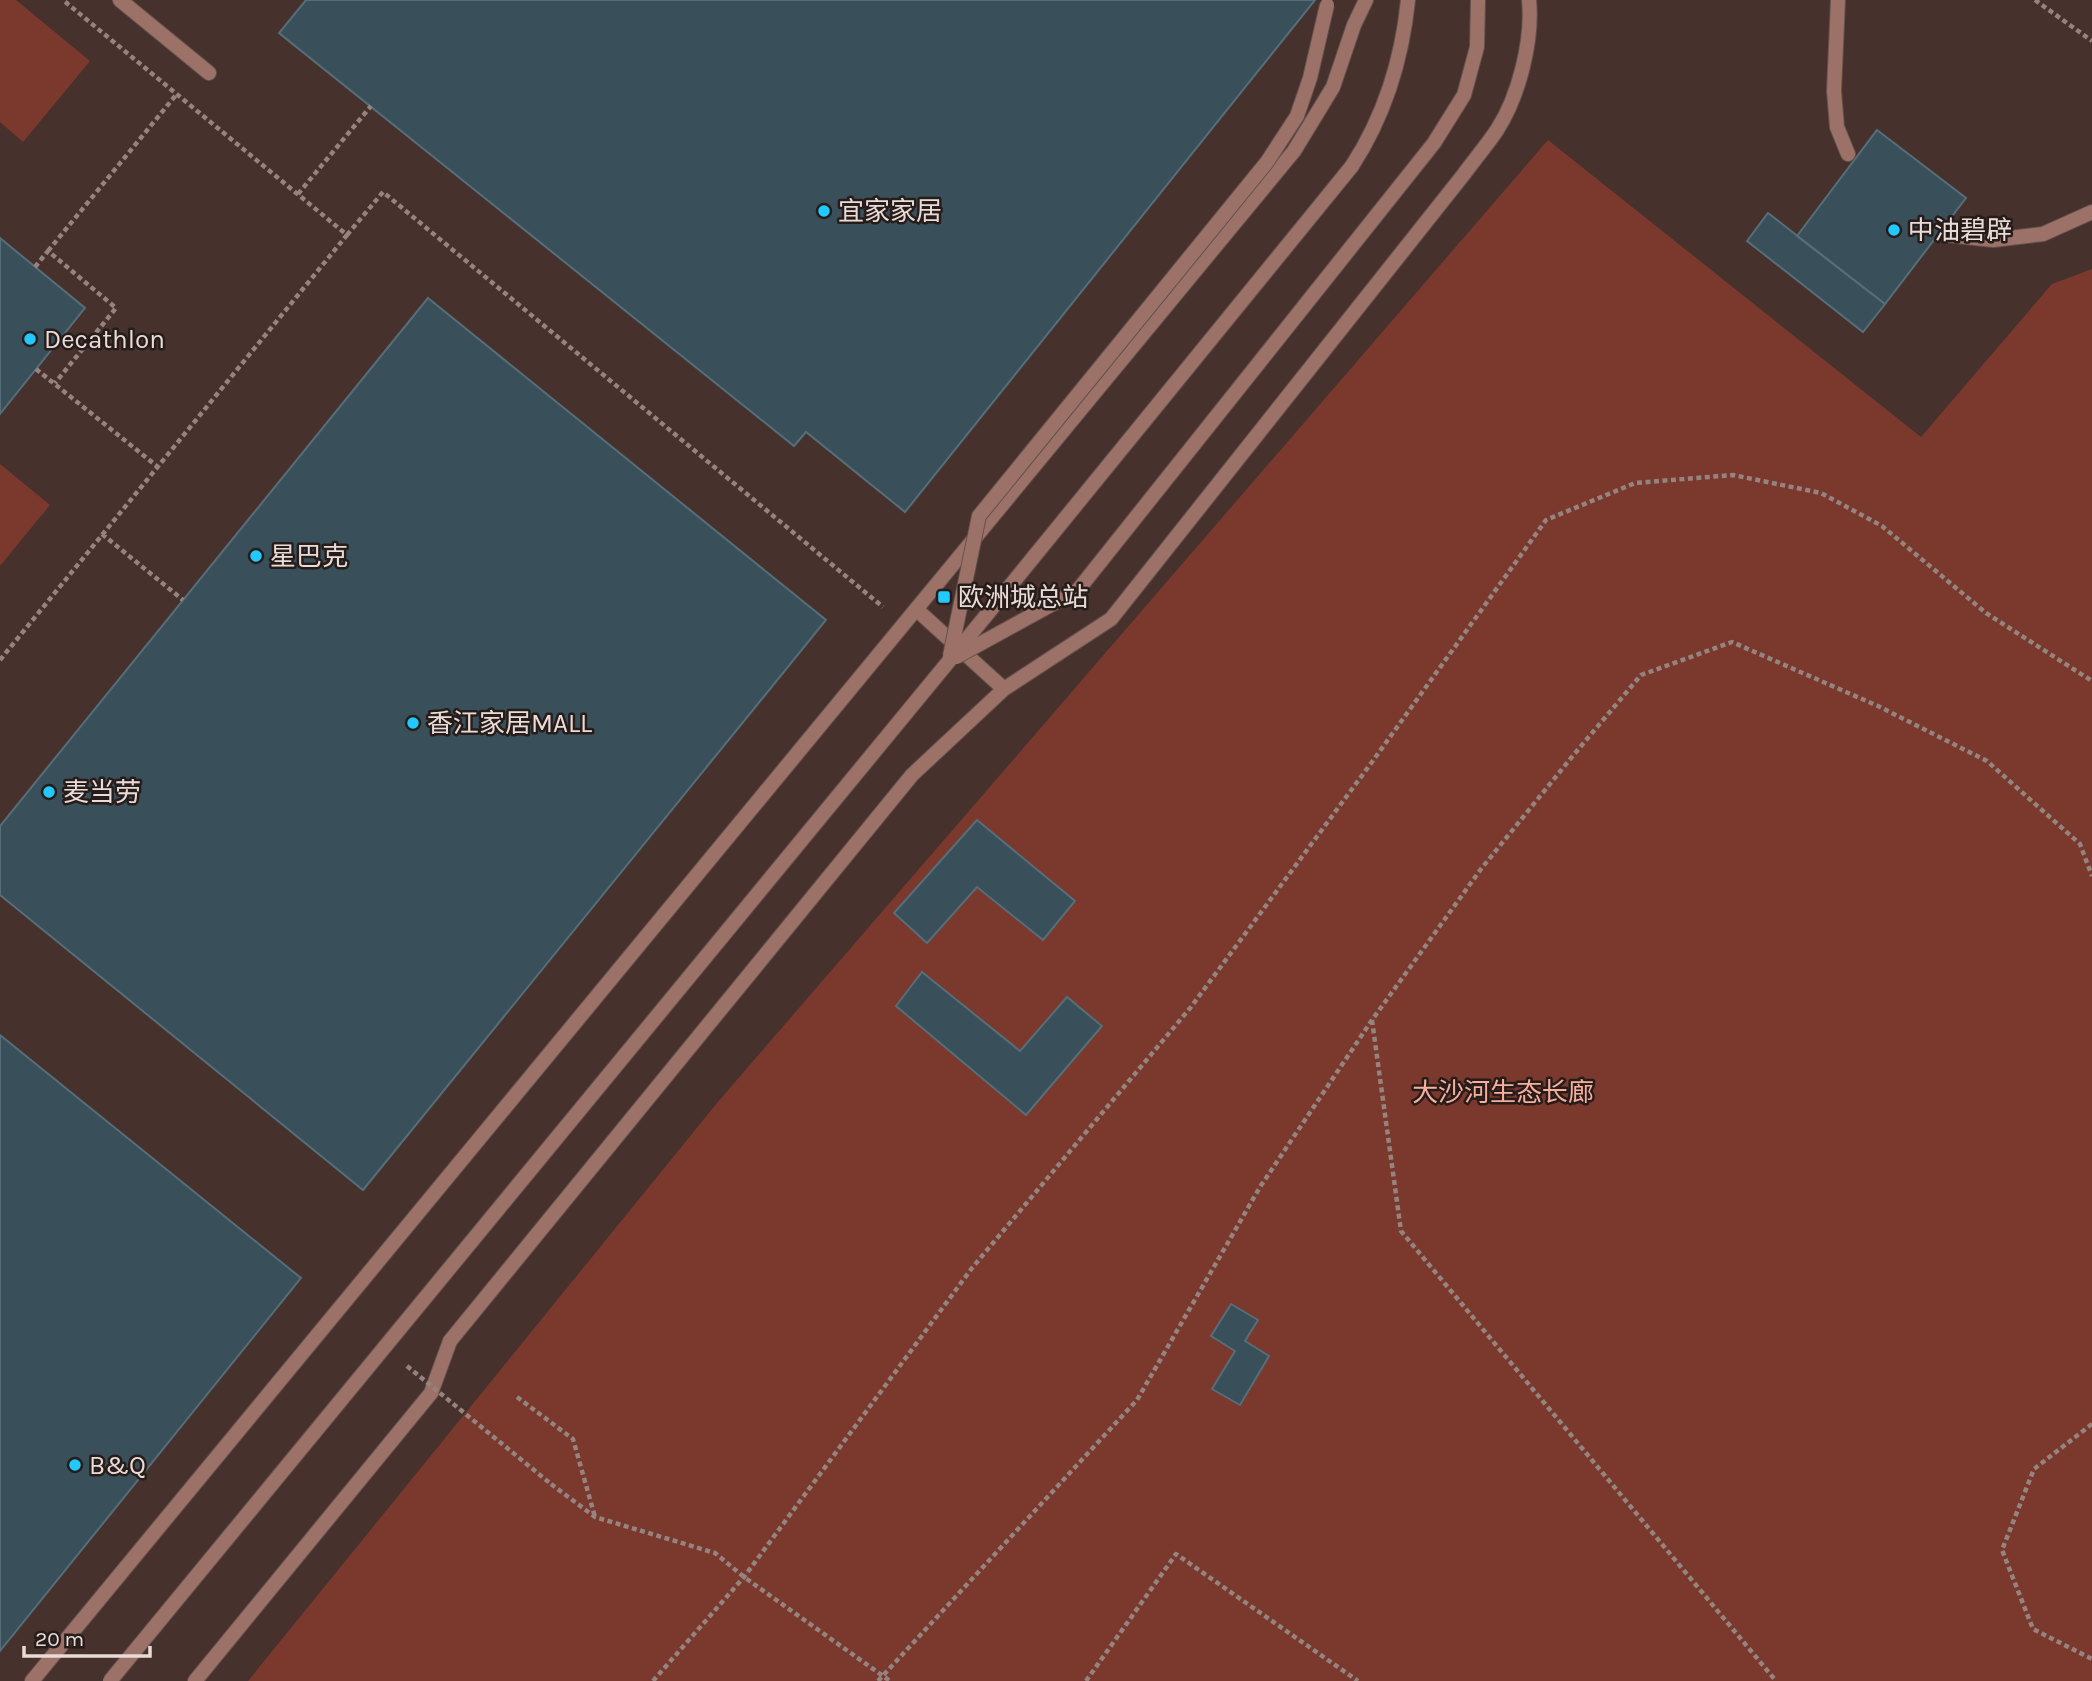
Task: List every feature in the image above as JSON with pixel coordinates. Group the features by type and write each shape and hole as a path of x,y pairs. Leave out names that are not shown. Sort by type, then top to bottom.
{"lane":[{"path":"120,0 209,73"},
{"path":"32,1681 1294,151 1333,87 1354,24 1366,0"},
{"path":"110,1681 949,661 1352,166 1371,136 1386,102 1399,58 1408,0"},
{"path":"949,661 1078,590 1087,579 1434,143 1464,94 1477,47 1478,0"},
{"path":"197,1679 431,1392 450,1341 458,1330 912,775 1004,689 1111,619 1498,129 1514,96 1526,54 1529,0"},
{"path":"1838,0 1834,91 1837,127 1848,153"},
{"path":"949,661 979,516 1267,162 1297,116 1310,78 1327,2"},
{"path":"1948,235 1993,240 2043,234 2092,212"},
{"path":"916,609 1004,689"}],"path":[{"path":"63,0 347,235"},
{"path":"2035,0 2092,41"},
{"path":"35,267 176,95"},
{"path":"298,194 371,106"},
{"path":"0,660 383,192 903,624"},
{"path":"48,251 116,308 55,383"},
{"path":"36,369 158,467"},
{"path":"653,1681 744,1577 972,1268 1191,1007 1546,520 1635,483 1732,475 1821,493 1882,526 1986,613 2092,681"},
{"path":"102,534 183,600"},
{"path":"878,1681 1137,1400 1260,1187 1372,1020 1481,869 1641,675 1732,642 1878,706 1987,761 2080,845 2092,876"},
{"path":"1372,1020 1401,1231 1776,1681"},
{"path":"384,1348 595,1517 715,1553 744,1577 890,1681"},
{"path":"517,1397 573,1439 595,1517"},
{"path":"2092,1424 2034,1469 2002,1549 2033,1629 2092,1660"},
{"path":"1086,1681 1175,1554 1358,1681"}],"green space":[{"path":"0,0 16,0 90,61 23,142 0,122"},
{"name":"大沙河生态长廊","path":"1548,140 1921,437 2052,284 2092,269 2092,1681 248,1681 717,1103"},
{"path":"0,464 50,505 0,566"}],"building":[{"name":"宜家家居","path":"306,0 1315,0 905,512 806,432 794,446 279,33"},
{"path":"1877,130 1966,198 1885,304 1797,236"},
{"path":"1768,213 1885,304 1863,332 1747,241"},
{"name":"Decathlon","path":"0,238 85,308 0,414"},
{"name":"香江家居MALL","path":"428,298 826,620 363,1190 0,895 0,826"},
{"path":"977,820 1075,901 1043,940 977,887 927,943 894,913"},
{"path":"922,972 1020,1051 1067,997 1102,1026 1026,1115 896,1006"},
{"name":"B&Q","path":"0,1035 301,1278 0,1651"},
{"path":"1231,1304 1258,1320 1245,1341 1269,1356 1240,1405 1212,1389 1235,1351 1211,1336"}],"place":[{"name":"宜家家居","path":"824,211"},
{"name":"中油碧辟","path":"1894,230"},
{"name":"Decathlon","path":"30,339"},
{"name":"星巴克","path":"256,556"},
{"name":"欧洲城总站","path":"944,597"},
{"name":"香江家居MALL","path":"413,723"},
{"name":"麦当劳","path":"49,792"},
{"name":"B&Q","path":"75,1465"}]}
